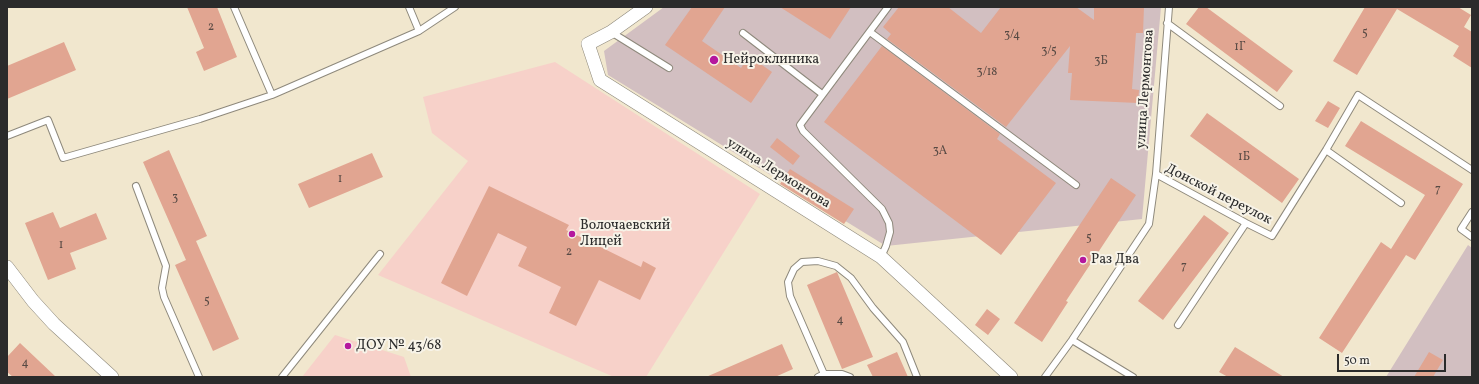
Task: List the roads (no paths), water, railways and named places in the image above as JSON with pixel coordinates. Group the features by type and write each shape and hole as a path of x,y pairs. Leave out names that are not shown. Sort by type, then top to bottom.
{"street":[{"name":"улица Лермонтова","path":"646,7 611,32 588,44 600,80 881,257 1011,377"},
{"path":"7,268 33,301 54,324 112,377"}],"lane":[{"path":"234,7 272,95"},
{"path":"409,7 419,31"},
{"path":"7,136 48,120 63,158 200,119 272,95 419,31 455,7"},
{"path":"881,257 890,232 889,223 882,209 800,128 801,122 888,7"},
{"name":"улица Лермонтова","path":"1156,174 1169,7"},
{"path":"1167,23 1280,106"},
{"path":"611,32 669,68"},
{"path":"870,32 1076,185"},
{"path":"743,33 822,94"},
{"name":"Донской переулок","path":"1045,377 1072,340 1149,224 1156,174 1272,236 1326,150 1358,95 1472,170"},
{"path":"1326,150 1401,203"},
{"path":"136,186 166,266 162,288 164,296 199,377"},
{"path":"1472,212 1461,229 1472,236"},
{"path":"1178,325 1246,223"},
{"path":"282,377 380,254"},
{"path":"850,377 842,374 821,376 790,296 788,282 794,269 802,262 818,261 836,266 851,278 873,308 903,342 917,377"},
{"path":"1072,340 1133,377"}],"place":[{"name":"Нейроклиника","path":"714,60"},
{"name":"Волочаевский Лицей","path":"572,234"},
{"name":"Раз Два","path":"1083,260"},
{"name":"ДОУ № 43/68","path":"348,346"}]}
